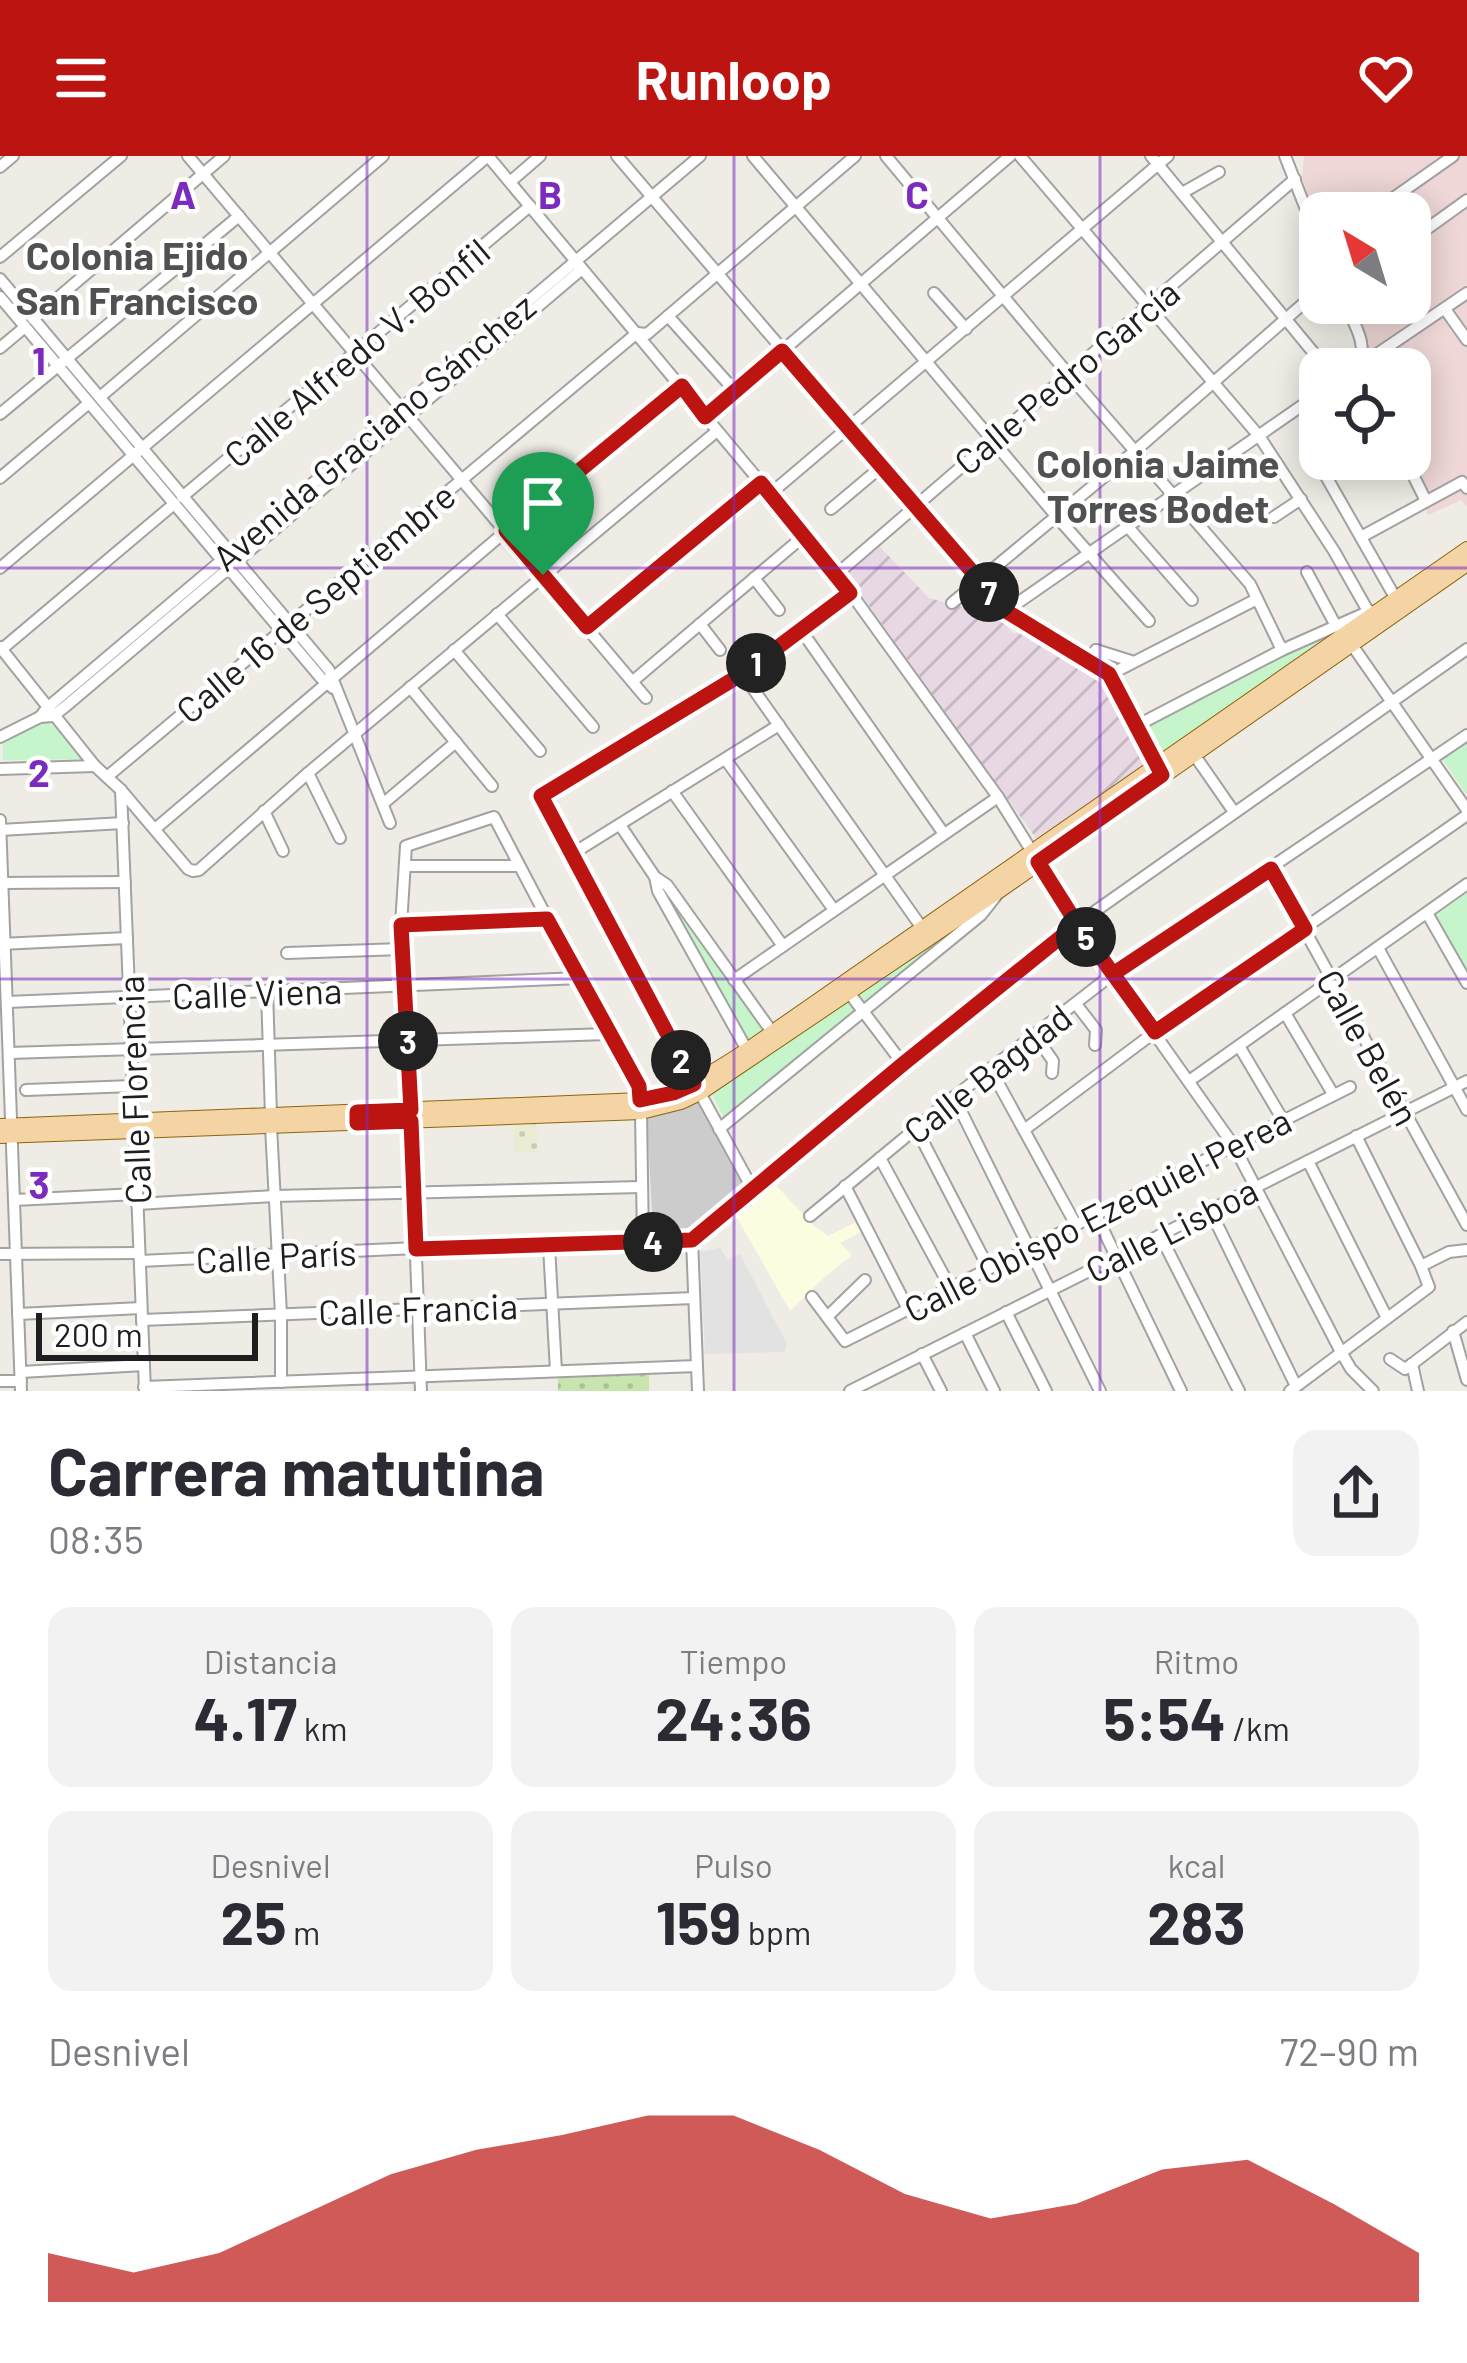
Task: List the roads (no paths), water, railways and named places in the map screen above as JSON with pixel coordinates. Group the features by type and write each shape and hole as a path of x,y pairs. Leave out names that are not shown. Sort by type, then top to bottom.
{"main road":[{"path":"6,1131 641,1106 697,1089 846,987 922,928 1035,858 1467,550"},
{"path":"1159,770 1193,753 1352,645 1384,609 1467,564"},
{"path":"697,1089 772,1032 999,891 1035,858"}],"street":[{"path":"0,167 13,156"},
{"path":"0,257 122,156"},
{"path":"188,156 646,698"},
{"path":"0,348 224,156"},
{"path":"0,478 383,156"},
{"path":"0,568 488,156 837,574 998,796 1077,924 1234,1146 1341,1352 1374,1390"},
{"path":"510,182 540,156"},
{"path":"617,156 1006,611 1109,674"},
{"name":"Avenida Graciano Sánchez","path":"0,737 47,713 141,635 700,156"},
{"path":"753,156 1150,621"},
{"name":"Calle 16 de Septiembre","path":"108,776 637,333 647,334 855,156"},
{"path":"886,156 1250,584 1282,650"},
{"path":"705,417 1010,156"},
{"path":"1020,156 1259,436 1384,609"},
{"path":"1285,156 1300,192"},
{"path":"1402,192 1453,156"},
{"path":"770,494 1004,298 1159,159 1310,348"},
{"path":"1182,193 1220,172"},
{"name":"Calle Pedro García","path":"837,574 1295,179"},
{"path":"1431,226 1467,200"},
{"name":"Calle Alfredo V. Bonfil","path":"1,648 530,206"},
{"path":"0,414 238,216"},
{"path":"0,279 29,323 332,684 390,823"},
{"path":"934,293 966,329"},
{"path":"1387,348 1467,293"},
{"path":"0,297 29,323"},
{"path":"952,603 1136,452 1299,309"},
{"path":"1445,309 1467,340"},
{"path":"668,316 735,391"},
{"path":"155,829 682,386"},
{"path":"1006,611 1299,408"},
{"path":"1,648 47,713 193,871 199,870 717,431"},
{"path":"831,508 881,466"},
{"path":"1328,480 1361,537 1384,609"},
{"path":"1416,480 1426,501"},
{"path":"587,627 761,483"},
{"path":"1361,537 1465,485"},
{"path":"1274,518 1301,499"},
{"path":"1128,527 1192,600"},
{"path":"633,681 805,535"},
{"path":"1307,572 1336,626"},
{"path":"754,578 779,610"},
{"path":"752,1188 541,796 742,674 850,593"},
{"path":"1109,674 1257,599"},
{"path":"1136,726 1282,650 1384,609"},
{"path":"497,614 593,727"},
{"path":"700,624 720,650"},
{"path":"801,630 944,834"},
{"path":"1024,1130 1467,812 1352,645"},
{"path":"698,1391 692,1240 1077,924 1467,649"},
{"path":"454,650 540,752"},
{"path":"1131,661 1096,650 1159,770"},
{"path":"742,674 922,928"},
{"path":"410,687 492,786"},
{"path":"572,854 779,725"},
{"name":"Calle Bagdad","path":"810,1216 1113,974 1467,735"},
{"path":"384,803 456,742"},
{"path":"1193,753 1234,812"},
{"path":"726,760 834,910"},
{"path":"0,769 95,766"},
{"path":"308,773 340,838"},
{"name":"Calle Florencia","path":"122,790 145,1389"},
{"path":"672,791 783,946"},
{"path":"734,980 998,796"},
{"path":"264,811 283,851"},
{"path":"421,1391 401,925 406,846 494,817 639,1086 643,1243"},
{"path":"0,820 6,1131 21,1381"},
{"path":"0,830 123,823"},
{"path":"620,825 655,877 658,891 747,1050"},
{"path":"406,866 519,866"},
{"name":"Calle Belén","path":"1271,869 1467,1225"},
{"path":"655,877 668,885 772,1032"},
{"path":"2,883 125,882"},
{"path":"1189,1081 1467,884"},
{"path":"719,1129 981,916 999,891"},
{"path":"1427,913 1467,983"},
{"path":"401,925 547,919"},
{"path":"2,944 127,938"},
{"path":"1378,948 1467,1110"},
{"path":"287,953 402,949"},
{"name":"Calle Viena","path":"7,1002 580,978"},
{"path":"846,987 903,1064"},
{"path":"267,991 281,1382"},
{"path":"1076,1004 1096,1030 1095,1045"},
{"path":"1285,1013 1333,1094"},
{"path":"6,1047 131,1049 608,1034"},
{"path":"1036,1035 1053,1061 1052,1073"},
{"path":"1239,1046 1283,1120"},
{"path":"991,1070 1076,1225"},
{"name":"Calle Lisboa","path":"850,1391 1467,1081"},
{"path":"26,1090 133,1086"},
{"name":"Calle Obispo Ezequiel Perea","path":"828,1316 845,1341 1350,1087"},
{"path":"954,1097 1100,1391"},
{"path":"916,1128 988,1267"},
{"path":"1210,1210 1293,1389 1429,1287 1356,1136"},
{"path":"880,1158 950,1287"},
{"path":"1308,1161 1387,1318"},
{"path":"845,1186 908,1309"},
{"path":"9,1193 137,1199 641,1187"},
{"path":"1096,1215 1181,1391"},
{"path":"1160,1235 1239,1391"},
{"name":"Calle París","path":"0,1254 140,1257 692,1240"},
{"path":"549,1246 556,1371"},
{"path":"1421,1266 1449,1252 1467,1250"},
{"path":"812,1297 828,1316 865,1280"},
{"path":"0,1287 17,1286"},
{"name":"Calle Francia","path":"18,1314 281,1314 694,1298"},
{"path":"1006,1312 1046,1391"},
{"path":"1390,1359 1405,1369 1467,1322"},
{"path":"1453,1331 1467,1380"},
{"path":"965,1333 994,1391"},
{"path":"922,1354 941,1391"},
{"path":"1412,1364 1418,1391"},
{"path":"0,1381 144,1365"},
{"path":"145,1389 697,1366"},
{"path":"875,1378 882,1391"}],"district":[{"name":"Colonia Ejido San Francisco","path":"137,276"},
{"name":"Colonia Jaime Torres Bodet","path":"1158,484"}]}
